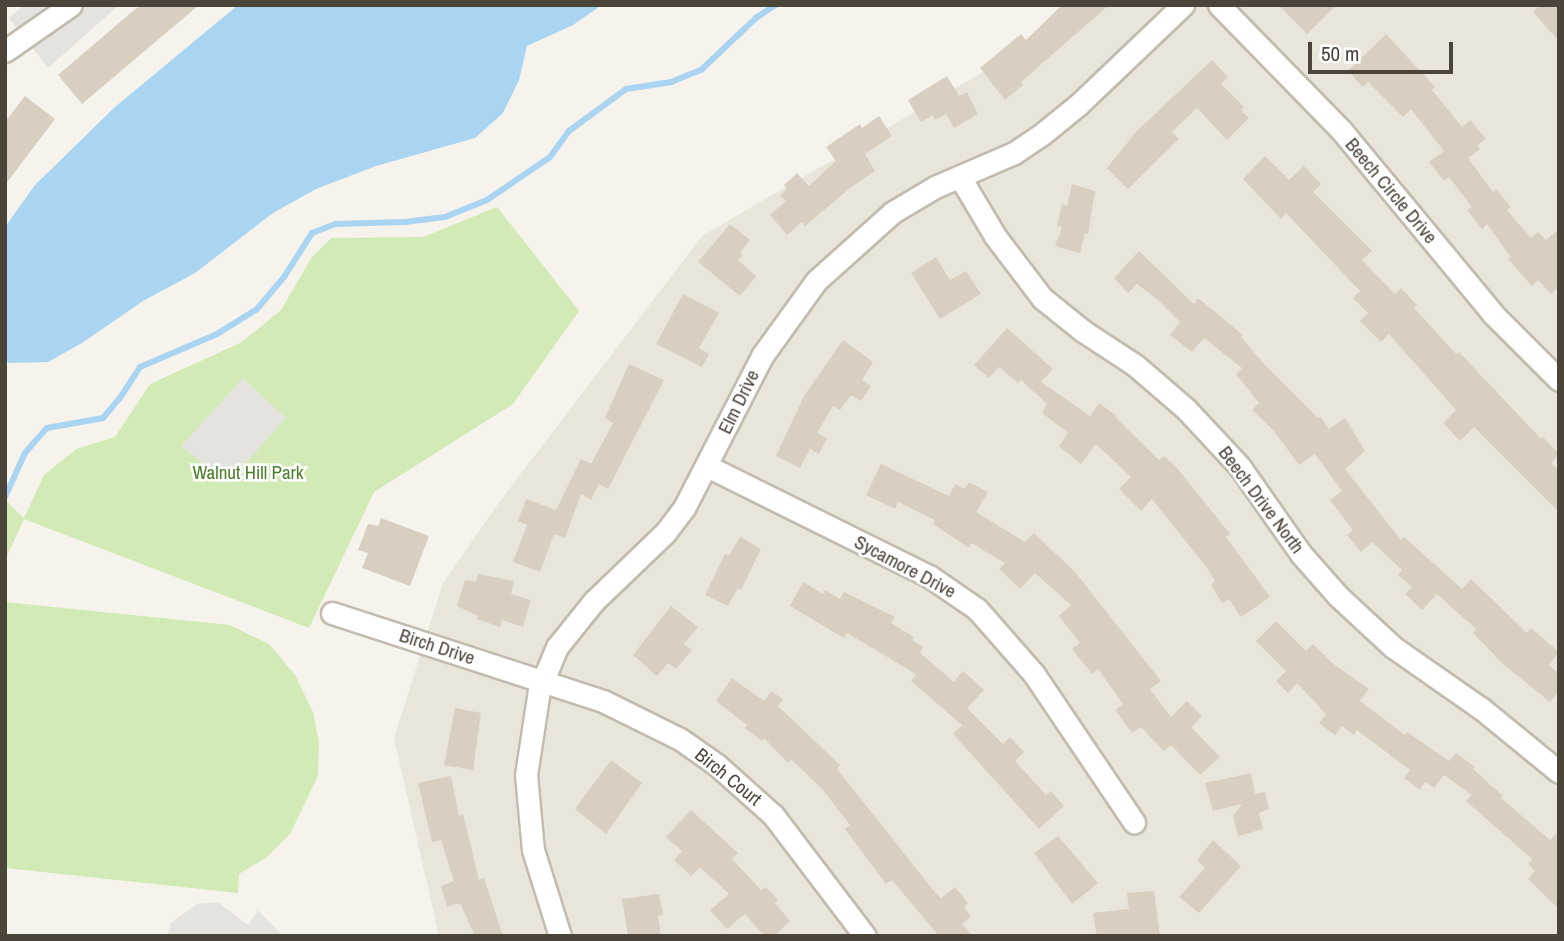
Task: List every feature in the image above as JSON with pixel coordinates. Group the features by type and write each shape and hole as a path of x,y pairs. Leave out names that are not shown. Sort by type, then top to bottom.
{"street":[{"path":"5,51 71,5"},
{"name":"Elm Drive","path":"560,936 533,850 526,800 528,744 542,681 557,647 594,601 665,533 684,508 762,356 816,281 893,212 1014,153 1041,135 1079,104 1183,5"},
{"name":"Beech Circle Drive","path":"1219,5 1341,130 1493,314 1559,380"},
{"name":"Beech Drive North","path":"960,177 995,236 1042,298 1083,331 1135,365 1186,409 1240,467 1301,554 1338,596 1393,647 1482,709 1559,772"},
{"name":"Sycamore Drive","path":"707,466 929,576 977,609 1034,674 1133,822"},
{"name":"Birch Drive","path":"332,612 542,681"},
{"name":"Birch Court","path":"542,681 638,717 680,739 717,765 790,833 865,936"}],"shaded area":[{"path":"24,5 119,5 48,68 9,18"},
{"path":"1067,5 1559,5 1559,936 439,936 394,738 443,583 500,501 702,236 1014,54"},
{"path":"243,378 286,418 228,483 181,446"},
{"path":"218,902 248,925 258,910 283,936 167,936 171,923 197,904"}],"green space":[{"name":"Walnut Hill Park","path":"497,207 579,311 513,404 374,492 309,628 24,519 5,560 5,500 24,518 44,475 76,449 115,437 150,384 242,342 281,310 312,257 331,238 423,237"},
{"path":"5,602 230,625 269,644 295,675 313,712 319,742 318,776 290,834 267,857 239,874 238,893 5,868"}],"water":[{"path":"238,5 602,5 573,25 527,46 519,80 503,113 475,138 376,166 316,189 273,213 195,273 143,301 82,343 48,362 9,363 5,360 5,227 35,185 115,107"}],"building":[{"path":"140,5 199,5 82,104 58,75"},
{"path":"1062,5 1109,5 1021,82 1023,85 1005,100 980,68 1021,34 1026,40"},
{"path":"1279,5 1337,5 1307,34"},
{"path":"1540,5 1559,5 1559,41 1533,12"},
{"path":"1386,34 1435,87 1432,90 1462,127 1470,120 1486,139 1477,145 1480,149 1468,158 1493,192 1496,189 1511,207 1507,210 1531,238 1538,232 1546,240 1559,229 1559,287 1551,294 1538,280 1532,286 1508,259 1511,257 1487,224 1482,229 1467,210 1472,207 1449,177 1444,181 1429,162 1444,151 1411,109 1403,117 1368,82 1363,87 1348,71"},
{"path":"1212,60 1228,77 1221,84 1244,107 1241,110 1249,118 1227,140 1197,108 1172,132 1179,139 1128,189 1107,168 1136,132"},
{"path":"947,76 959,96 967,92 978,114 954,128 946,114 935,120 933,115 921,122 908,100"},
{"path":"25,96 55,119 5,185 5,122"},
{"path":"879,116 892,136 865,154 875,171 805,226 802,222 787,235 770,215 786,201 780,196 787,189 784,185 797,173 809,186 836,161 826,147 860,124 862,128"},
{"path":"1265,156 1289,180 1304,166 1321,184 1313,192 1372,251 1362,260 1395,294 1401,288 1417,305 1414,308 1456,354 1459,352 1541,439 1543,437 1559,454 1551,463 1559,470 1559,512 1474,427 1460,441 1443,423 1456,410 1389,334 1381,342 1360,321 1368,313 1353,298 1360,291 1286,213 1281,219 1243,179"},
{"path":"1072,184 1095,191 1088,234 1085,233 1080,253 1055,246 1062,227 1057,226 1062,204 1067,206"},
{"path":"730,224 750,240 738,260 756,276 740,296 698,262"},
{"path":"1139,251 1194,304 1198,298 1243,335 1241,337 1263,363 1318,418 1320,416 1329,429 1345,418 1365,451 1345,469 1401,540 1404,537 1462,589 1471,579 1527,633 1531,628 1559,652 1549,665 1559,674 1559,691 1550,702 1503,664 1473,633 1476,629 1437,594 1422,610 1405,594 1412,587 1398,575 1402,570 1372,542 1361,552 1347,535 1353,530 1330,500 1342,491 1315,454 1299,465 1274,431 1252,410 1259,403 1236,374 1242,368 1204,338 1192,352 1170,335 1180,322 1158,300 1137,284 1128,293 1114,278"},
{"path":"936,257 950,280 966,271 981,294 940,319 911,273"},
{"path":"683,294 719,313 699,348 709,354 702,367 656,344"},
{"path":"1007,328 1053,369 1041,382 1090,416 1099,403 1117,416 1116,418 1159,460 1164,456 1177,468 1230,534 1226,537 1270,597 1241,617 1229,599 1222,603 1211,585 1215,581 1207,568 1152,499 1141,511 1119,489 1131,477 1096,444 1081,464 1059,446 1068,433 1042,413 1047,404 1021,380 1018,383 999,367 989,378 974,365"},
{"path":"843,340 873,362 862,380 871,386 861,401 851,395 840,410 833,406 817,433 827,438 819,454 810,449 800,468 776,456 804,396"},
{"path":"629,364 664,380 608,489 599,484 591,500 581,494 565,538 554,534 540,572 513,562 527,525 518,521 526,499 556,510 581,459 591,464 613,423 605,418"},
{"path":"881,464 949,496 955,484 965,489 969,482 988,492 976,512 1025,542 1034,533 1075,572 1161,681 1150,689 1171,717 1187,701 1202,716 1191,727 1220,757 1200,775 1171,745 1164,751 1141,727 1132,733 1115,710 1123,704 1098,669 1092,674 1072,649 1080,643 1059,616 1071,605 1035,573 1020,589 999,569 1005,563 971,543 969,548 933,524 935,520 898,502 895,509 866,495"},
{"path":"381,518 429,536 410,586 362,568 368,553 358,550 368,524 378,526"},
{"path":"740,537 761,549 741,590 738,588 728,606 705,595 725,554 729,556"},
{"path":"478,574 514,581 511,594 531,600 523,627 502,620 500,627 477,619 478,616 457,606 465,580 476,582"},
{"path":"803,582 823,594 825,590 840,599 844,592 895,617 891,623 914,637 912,640 923,647 920,653 954,682 963,671 984,690 967,708 1003,744 1010,737 1024,752 1015,761 1046,795 1051,791 1064,806 1039,829 953,734 962,725 911,681 916,674 847,633 844,638 790,606"},
{"path":"671,606 698,627 684,644 692,650 676,669 668,663 657,676 633,655"},
{"path":"1276,621 1306,651 1313,644 1332,663 1369,689 1360,701 1405,735 1407,732 1449,761 1456,753 1475,767 1473,769 1503,796 1501,798 1550,840 1559,831 1559,909 1528,879 1535,871 1528,864 1532,859 1466,801 1472,795 1444,775 1434,788 1425,782 1420,790 1404,778 1410,770 1357,730 1354,735 1342,726 1335,735 1319,723 1326,714 1297,683 1288,693 1276,681 1286,671 1256,641"},
{"path":"732,678 764,701 771,691 783,699 778,706 840,765 837,769 934,891 941,898 955,887 968,903 964,907 971,916 962,924 972,936 939,936 892,880 886,884 845,829 850,825 823,790 791,759 788,763 764,738 762,741 745,728 747,725 716,701"},
{"path":"455,708 481,713 473,770 444,765"},
{"path":"611,760 642,783 606,834 575,809"},
{"path":"1251,773 1255,794 1265,792 1269,809 1259,813 1263,829 1238,836 1233,816 1242,804 1213,811 1205,783"},
{"path":"451,776 459,816 463,814 479,880 484,878 503,936 475,936 460,903 447,907 441,886 454,881 441,840 432,842 418,783"},
{"path":"691,810 738,853 732,859 761,890 766,887 778,900 775,903 790,921 774,936 764,936 745,914 727,929 710,910 729,894 700,867 691,876 674,860 682,851 666,837"},
{"path":"1058,836 1098,883 1072,904 1034,853"},
{"path":"1213,840 1241,866 1199,913 1179,897 1205,868 1197,860"},
{"path":"1154,891 1160,936 1097,936 1093,913 1129,909 1127,893"},
{"path":"659,894 663,915 658,916 661,936 628,936 622,899"}],"waterway":[{"path":"5,497 25,453 47,428 103,418 140,367 217,334 257,309 284,277 312,233 335,224 405,222 445,217 487,200 550,157 569,131 626,89 671,82 701,70 756,18 775,5"}]}
